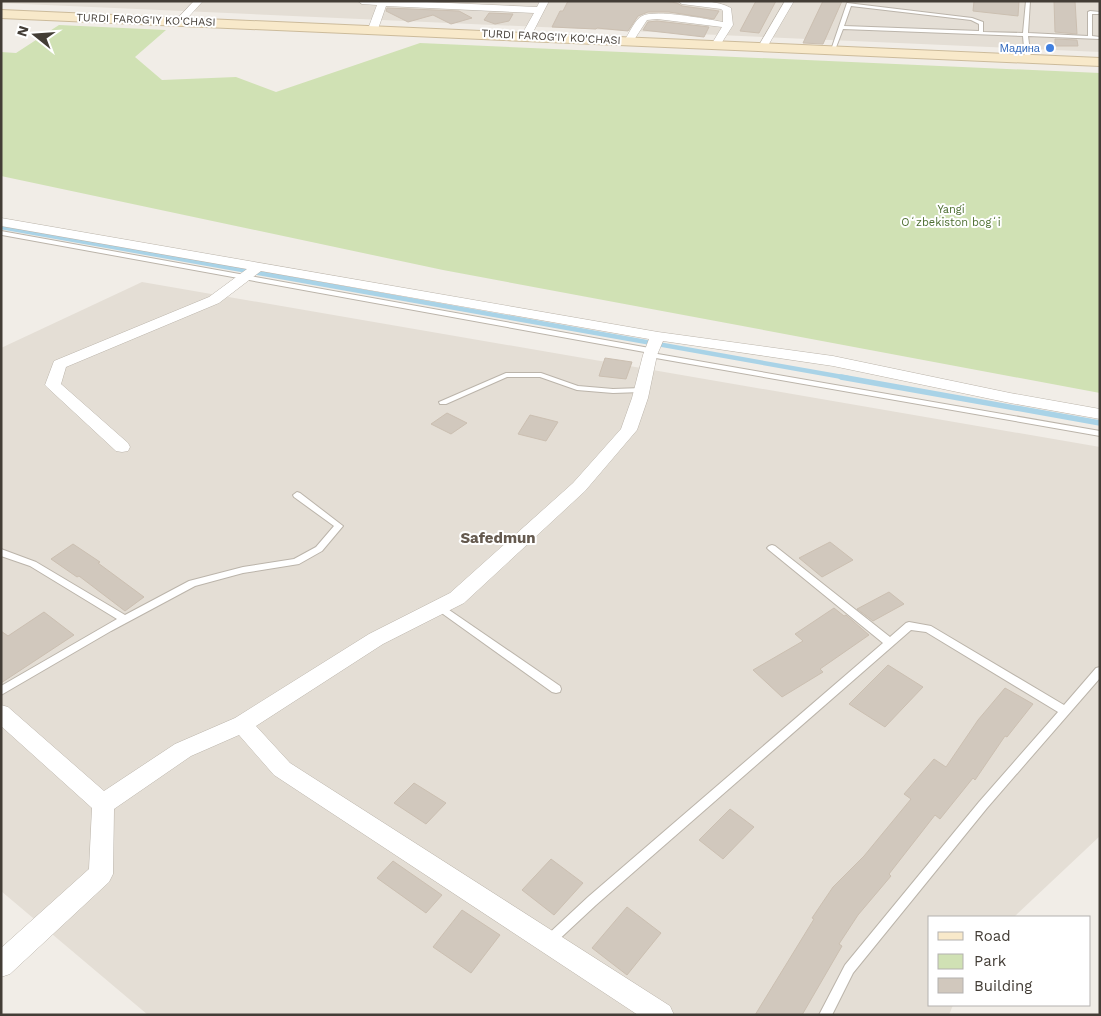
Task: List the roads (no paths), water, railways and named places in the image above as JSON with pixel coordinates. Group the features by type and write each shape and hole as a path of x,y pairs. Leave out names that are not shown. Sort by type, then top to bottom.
{"main road":[{"name":"TURDI FAROG'IY KO'CHASI","path":"1,14 1100,62"}],"street":[{"path":"180,21 199,1"},
{"path":"362,1 542,6 526,36"},
{"path":"682,1 724,7 729,13 728,24 716,45"},
{"path":"763,47 790,1"},
{"path":"372,29 382,2"},
{"path":"629,41 644,18 657,16 728,24"},
{"path":"1,222 653,348 833,361 1010,398 1100,414"},
{"path":"122,447 53,384 59,364 214,300 252,272"},
{"path":"103,804 183,750 242,724 376,638 457,598 578,487 629,430 653,348"},
{"path":"1,713 103,804 101,874 1,965"},
{"path":"242,724 282,769 662,1015"}],"lane":[{"path":"1028,1 1025,35 1028,59"},
{"path":"833,50 849,3 972,19 981,24 981,34"},
{"path":"1090,37 1090,12 1100,13"},
{"path":"841,27 1100,38"},
{"path":"2,233 252,272"},
{"path":"653,348 1100,434"},
{"path":"443,402 506,375 541,375 576,388 613,391 642,390"},
{"path":"1,691 124,619 192,583 243,570 296,562 319,549 339,526 297,494"},
{"path":"772,548 889,642"},
{"path":"1,552 33,564 124,619"},
{"path":"439,607 556,689"},
{"path":"548,941 909,626 928,629 1065,711"},
{"path":"825,1015 849,969 983,805 1100,671"}],"waterway":[{"path":"1,227 848,378"},
{"path":"841,377 1100,423"}],"place":[{"name":"Мадина","path":"1050,48"}],"district":[{"name":"Safedmun","path":"498,538"}],"park label":[{"name":"Yangi Oʻzbekiston bogʻi","path":"951,215"}]}
